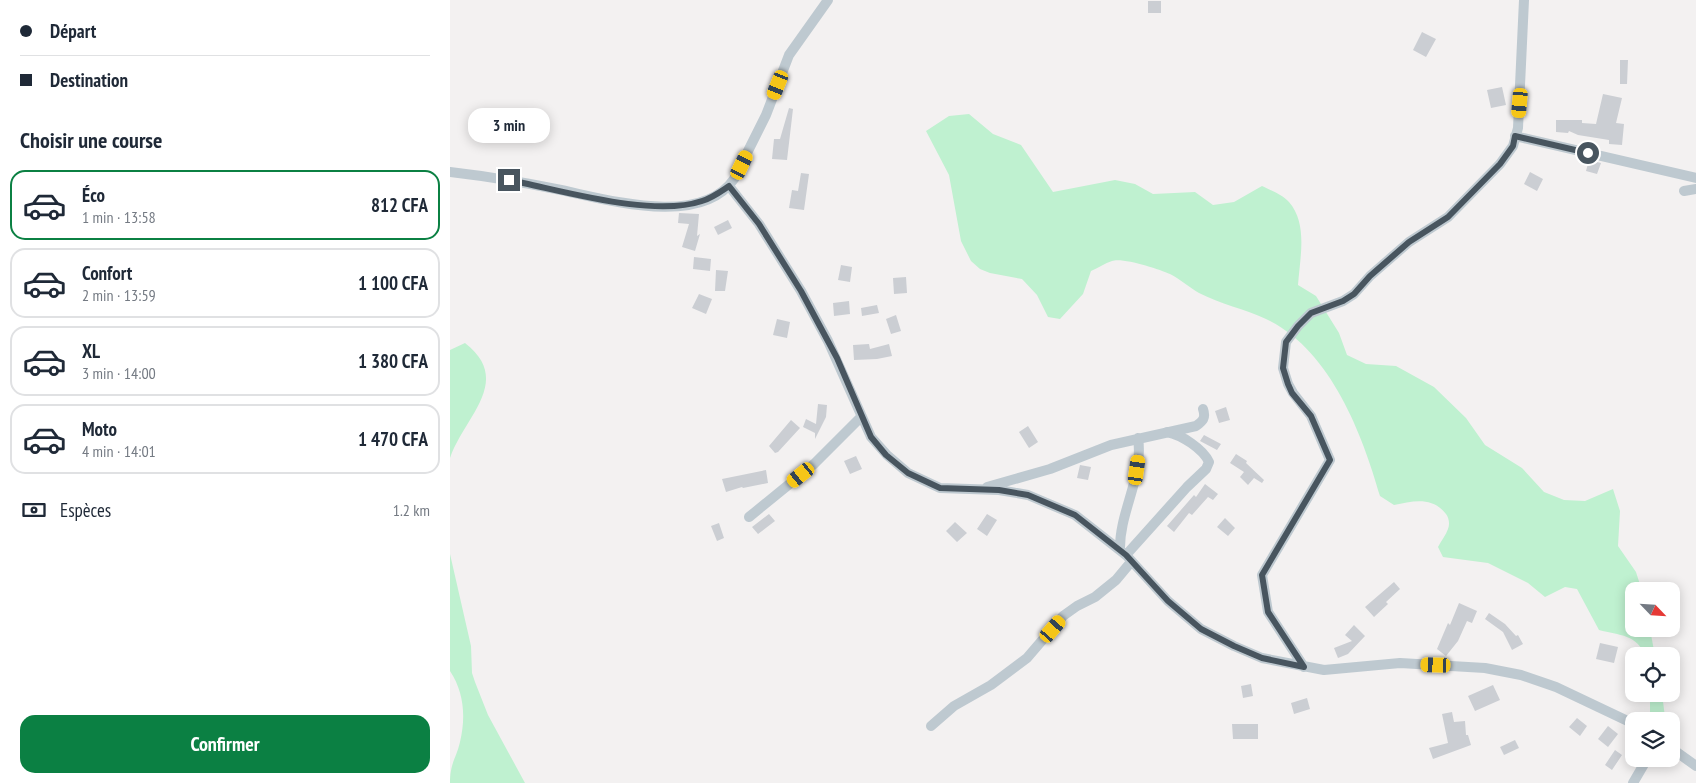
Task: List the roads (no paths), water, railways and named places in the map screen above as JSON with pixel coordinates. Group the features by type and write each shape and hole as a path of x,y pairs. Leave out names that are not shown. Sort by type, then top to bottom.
{"street":[{"path":"450,172 533,185 626,204 676,206 702,201 729,186 742,165 766,114 789,55 828,0"},
{"path":"1304,667 1268,612 1262,575 1330,460 1311,416 1292,393 1288,384 1283,368 1286,342 1311,313 1343,301 1354,294 1370,276 1409,242 1448,217 1500,164 1513,146 1521,91 1524,0"},
{"path":"1515,136 1696,178"},
{"path":"729,186 759,224 801,291 832,349 871,437 886,455 908,473 940,488 982,489 1028,495 1075,515 1126,556 1168,601 1201,629 1262,658 1304,667 1331,670 1400,663 1485,668 1521,675 1556,687 1625,720"},
{"path":"1684,191 1696,189"},
{"path":"982,489 1050,469 1111,445 1196,426 1203,420 1205,415 1203,409"},
{"path":"749,517 814,464 861,417"},
{"path":"931,726 954,706 991,685 1027,658 1064,616 1116,580 1126,556 1206,469 1209,462 1206,457 1193,445 1174,433 1166,432"},
{"path":"1126,556 1119,536 1137,470 1138,438"},
{"path":"1680,754 1696,766"},
{"path":"1633,783 1642,767"}]}
